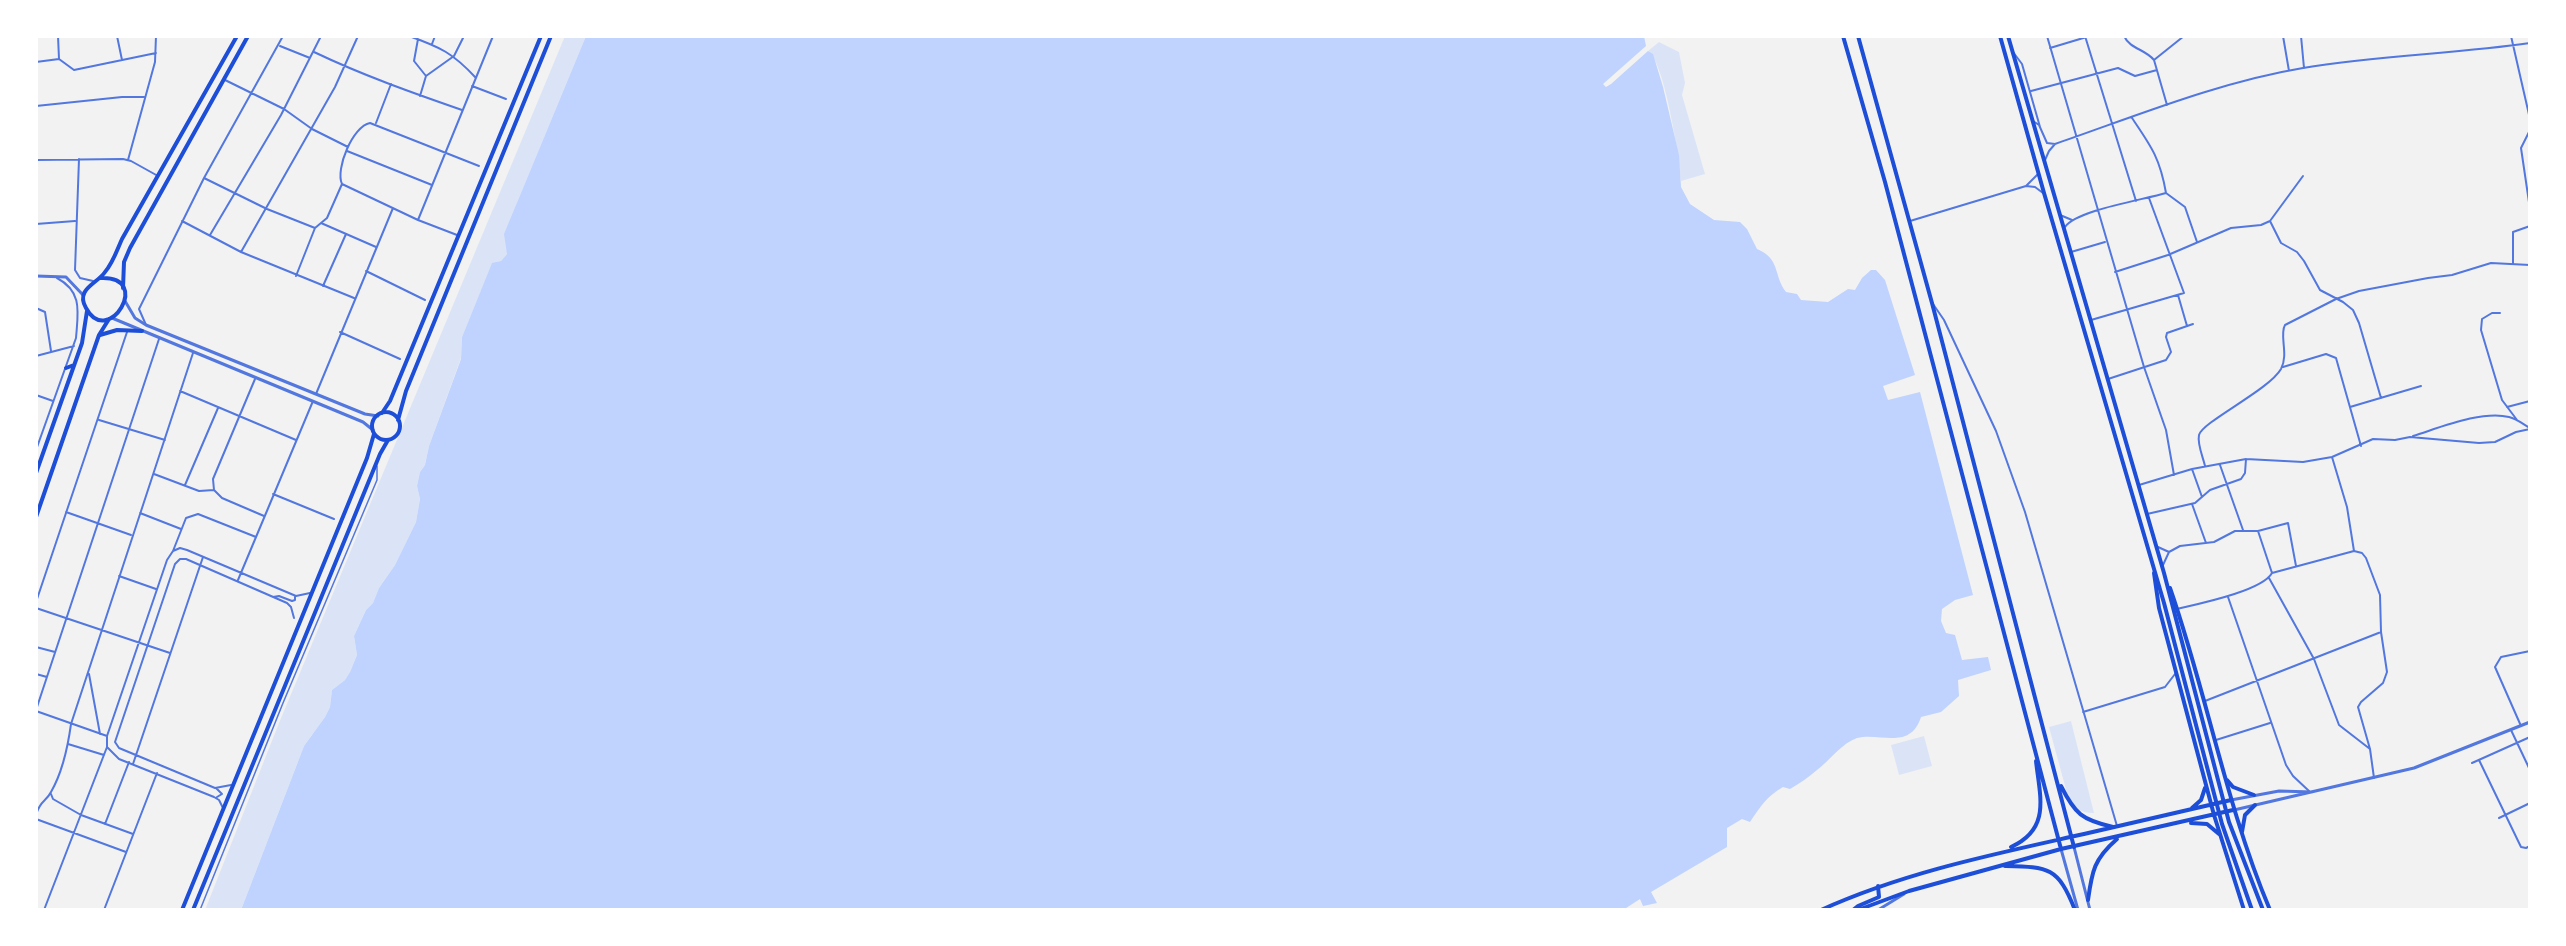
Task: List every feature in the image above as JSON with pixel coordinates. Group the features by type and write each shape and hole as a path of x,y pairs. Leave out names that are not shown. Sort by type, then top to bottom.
{"main road":[{"path":"100,278 111,263 237,36"},
{"path":"36,517 99,335 111,318 120,312 125,301 124,262 130,248 248,36"},
{"path":"182,910 224,808 231,785 367,458 374,420 390,401 541,36"},
{"path":"196,909 376,464 388,440 398,433 398,420 406,391 551,36"},
{"path":"1843,36 1885,182 2061,849"},
{"path":"1858,36 1932,303 2074,848"},
{"path":"2000,36 2043,193 2164,603 2222,824 2252,910"},
{"path":"2008,36 2089,321 2157,547 2229,822 2263,910"},
{"path":"36,473 82,342 87,310 84,296 93,281 100,278 113,279 123,289"},
{"path":"87,310 97,318 111,318"},
{"path":"99,335 127,330 142,331"},
{"path":"66,368 75,365"},
{"path":"380,414 392,414 398,420"},
{"path":"373,432 380,439 388,440"},
{"path":"2154,573 2159,608 2211,804 2244,910"},
{"path":"2164,573 2205,701 2241,836 2270,910"},
{"path":"2002,852 2025,841 2038,822 2042,807 2035,748"},
{"path":"2225,777 2233,787 2254,795"},
{"path":"2058,780 2071,807 2081,817 2115,827"},
{"path":"2186,811 2200,800 2205,789 2205,781"},
{"path":"1821,910 1878,886 2002,852 2231,800"},
{"path":"2241,836 2245,815 2255,805"},
{"path":"1855,910 1909,891 2061,849 2119,838 2233,810"},
{"path":"2184,822 2207,824 2220,835"},
{"path":"2088,900 2094,866 2103,853 2119,838"},
{"path":"2001,866 2034,867 2055,875 2066,887 2077,910"},
{"path":"1855,910 1858,906 1879,897 1878,886"}],"street":[{"path":"58,36 59,59"},
{"path":"117,36 123,60"},
{"path":"128,160 156,53 156,36"},
{"path":"146,325 139,309 204,178 284,36"},
{"path":"210,235 284,109 321,36"},
{"path":"241,252 312,129 345,67 358,36"},
{"path":"409,36 432,44 454,56 476,78"},
{"path":"432,44 435,36"},
{"path":"420,96 426,76 454,56 464,36"},
{"path":"418,220 493,36"},
{"path":"2047,36 2115,272 2166,430 2174,475"},
{"path":"2050,48 2090,36"},
{"path":"2124,36 2127,42 2149,54 2154,60 2167,106"},
{"path":"2154,60 2184,36"},
{"path":"2283,36 2289,71"},
{"path":"2301,36 2304,68"},
{"path":"2511,36 2530,119"},
{"path":"2086,37 2136,201"},
{"path":"418,39 414,61 426,76"},
{"path":"2012,52 2021,61 2040,127 2047,143 2055,144 2167,106 2289,71 2530,43"},
{"path":"280,46 311,58"},
{"path":"314,52 345,67 462,110"},
{"path":"36,62 59,59 74,70 156,53"},
{"path":"2031,91 2118,68 2135,76 2157,70"},
{"path":"225,80 284,109 312,129 348,149 432,185"},
{"path":"376,123 391,84"},
{"path":"472,86 506,99"},
{"path":"36,106 122,97 145,97"},
{"path":"2132,118 2157,154 2166,193 2185,207 2198,242"},
{"path":"2032,121 2040,127"},
{"path":"457,235 418,220 342,184 339,177 348,149 358,129 364,124 376,123 480,166"},
{"path":"2530,130 2521,148 2530,209"},
{"path":"2044,162 2055,144"},
{"path":"79,159 75,267 80,278 93,281"},
{"path":"36,160 128,160 158,176"},
{"path":"2026,186 2038,174"},
{"path":"2115,272 2168,255 2231,228 2261,225 2270,221 2303,176"},
{"path":"204,178 267,209 315,228"},
{"path":"2526,184 2530,183"},
{"path":"296,276 315,228 327,218 342,184"},
{"path":"1910,221 2026,186 2035,187 2043,193"},
{"path":"2064,230 2072,220 2098,210 2166,193"},
{"path":"2089,321 2184,293 2168,255 2150,198"},
{"path":"316,394 393,208"},
{"path":"2060,214 2072,220"},
{"path":"182,220 241,252 354,298"},
{"path":"36,224 75,221"},
{"path":"2270,221 2281,243 2296,252 2304,261 2320,290 2348,306 2356,316 2381,398"},
{"path":"321,224 376,247"},
{"path":"2513,264 2512,234 2516,229 2530,226"},
{"path":"323,286 346,234"},
{"path":"2071,252 2107,241"},
{"path":"2205,466 2199,441 2199,434 2204,425 2231,410 2273,378 2282,367 2286,348 2283,327 2336,299 2371,288 2452,276 2481,265 2530,265"},
{"path":"366,271 424,300"},
{"path":"36,450 74,345 78,318 76,293 67,283 52,275"},
{"path":"36,276 66,277 84,296"},
{"path":"2178,295 2187,326"},
{"path":"125,301 135,318 146,325 365,414 380,414"},
{"path":"1932,303 1944,320 2008,462 2084,712 2115,827"},
{"path":"36,308 45,312 51,351"},
{"path":"2500,313 2486,315 2482,319 2481,330 2501,397 2517,420"},
{"path":"111,318 363,422 373,432"},
{"path":"2108,379 2169,358 2171,352 2166,337 2167,333 2193,324"},
{"path":"36,602 127,330"},
{"path":"340,332 400,359"},
{"path":"107,736 36,711 159,339"},
{"path":"36,356 74,345"},
{"path":"127,852 36,817 40,803 51,794 68,744 71,724 132,535 194,353"},
{"path":"2282,367 2326,354 2333,356 2338,362 2361,446"},
{"path":"255,379 213,479 214,490 222,498 264,516"},
{"path":"2350,407 2421,386"},
{"path":"180,391 296,440"},
{"path":"36,395 53,401"},
{"path":"238,580 313,401"},
{"path":"2507,407 2530,401"},
{"path":"185,485 218,407"},
{"path":"2139,485 2192,469 2246,459 2303,462 2332,457 2373,439 2395,440 2480,418 2504,416 2517,420 2530,428"},
{"path":"98,419 165,440"},
{"path":"2410,437 2479,443 2495,442 2530,428"},
{"path":"2332,457 2347,507 2354,551"},
{"path":"2147,514 2192,504 2211,490 2244,476 2246,459"},
{"path":"2220,465 2242,530"},
{"path":"2192,469 2202,498"},
{"path":"153,474 202,491 214,490"},
{"path":"273,494 334,519"},
{"path":"2192,504 2206,544"},
{"path":"66,512 132,535"},
{"path":"140,513 181,529"},
{"path":"44,910 107,747 107,736 156,590 186,518 198,513 256,537"},
{"path":"2162,566 2169,552 2186,544 2206,544 2242,530 2258,531 2288,523 2296,566"},
{"path":"2258,531 2272,573"},
{"path":"2157,547 2169,552"},
{"path":"173,551 180,548 294,595 302,596 310,593"},
{"path":"2177,609 2228,597 2269,578 2272,573 2296,566 2354,551 2364,555 2379,590 2381,632 2387,672 2386,678 2358,707 2370,749 2374,778"},
{"path":"105,824 136,755 203,557"},
{"path":"107,747 113,755 131,763 221,797 222,794 215,788 119,748 114,739 175,564 183,558 273,597 291,607 294,618"},
{"path":"119,576 156,590"},
{"path":"2269,578 2314,659 2339,724 2370,749"},
{"path":"273,597 279,596 293,601 296,600 294,595"},
{"path":"2228,597 2288,769 2309,791"},
{"path":"36,608 171,653"},
{"path":"2205,701 2381,632"},
{"path":"36,646 55,652"},
{"path":"2522,726 2495,667 2501,657 2530,651"},
{"path":"2084,712 2165,687 2174,677 2176,668"},
{"path":"88,672 100,734"},
{"path":"36,674 47,677"},
{"path":"2216,740 2271,722"},
{"path":"2233,810 2314,793 2437,760 2530,722"},
{"path":"2511,730 2530,770"},
{"path":"2472,763 2530,736"},
{"path":"68,744 104,755"},
{"path":"2479,760 2521,847 2530,846"},
{"path":"104,910 157,772"},
{"path":"215,788 231,785"},
{"path":"2231,800 2284,790 2314,793"},
{"path":"51,794 53,798 81,815 134,834"},
{"path":"214,796 224,808"},
{"path":"2499,818 2530,803"},
{"path":"2074,848 2090,910"},
{"path":"2061,849 2077,910"},
{"path":"1878,910 1909,891"}],"shaded area":[{"path":"565,36 586,36 517,203 507,254 501,261 492,264 462,337 461,358 429,446 425,465 420,472 417,486 420,499 416,522 395,565 379,588 373,603 366,610 354,636 357,655 350,672 345,680 332,690 330,707 325,717 304,746 241,910 205,910 279,723"},
{"path":"1659,42 1679,52 1685,83 1682,95 1705,174 1681,181 1665,91 1660,73 1648,51"},
{"path":"2071,721 2094,813 2078,810 2068,797 2049,727"},
{"path":"1924,736 1932,766 1899,775 1891,745"}],"water":[{"path":"586,36 1644,36 1646,46 1603,84 1606,87 1611,84 1648,51 1653,54 1679,155 1681,187 1690,204 1714,220 1740,222 1747,229 1757,249 1770,258 1786,292 1797,294 1801,300 1828,302 1848,289 1855,290 1862,278 1871,270 1876,270 1885,280 1915,375 1883,386 1888,400 1920,392 1973,595 1955,600 1942,609 1941,621 1946,633 1955,635 1962,660 1988,657 1991,670 1958,680 1959,696 1941,712 1921,717 1910,734 1894,738 1866,737 1851,740 1804,780 1790,789 1783,787 1772,794 1750,822 1742,819 1727,828 1727,847 1651,892 1657,903 1643,906 1640,899 1623,910 241,910 304,746 330,707 332,690 345,680 350,672 357,655 354,636 366,610 373,603 379,588 395,565 416,522 420,499 417,486 420,472 425,465 429,446 461,359 462,337 492,263 501,261 507,254 504,234"}]}
